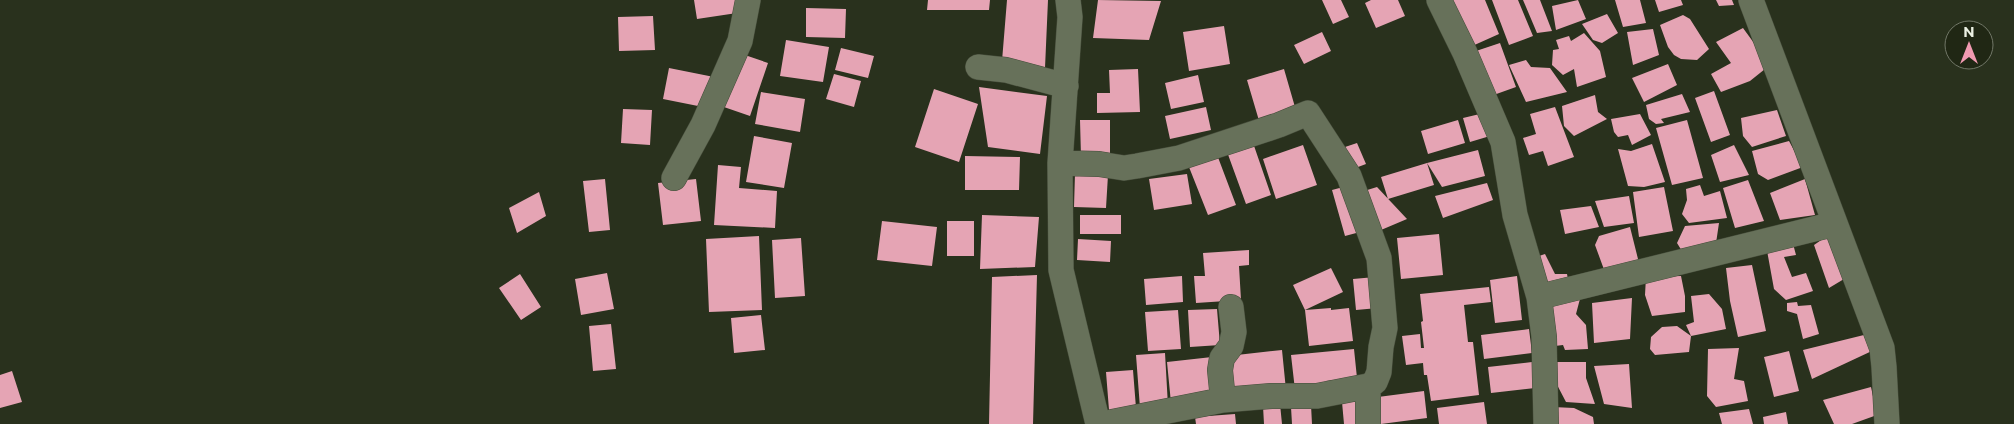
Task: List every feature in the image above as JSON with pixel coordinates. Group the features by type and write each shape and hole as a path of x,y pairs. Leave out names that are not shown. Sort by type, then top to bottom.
{"street":[{"path":"674,178 703,125 740,41 748,0"},
{"path":"1060,163 1099,164 1124,168 1179,158 1279,125 1308,113 1349,176 1379,258 1385,328 1379,372 1375,382 1368,386 1317,396 1271,396 1223,400 1100,424 1061,270 1060,163 1070,17 1068,0"},
{"path":"1439,0 1465,53 1503,142 1515,216 1538,297 1544,337 1546,424"},
{"path":"1751,0 1882,348 1887,424"},
{"path":"978,67 1006,70 1066,86"},
{"path":"1538,297 1834,224"},
{"path":"1223,400 1220,370 1222,358 1231,346 1234,332 1231,307"},
{"path":"1368,386 1368,424"}],"building":[{"path":"694,0 735,0 737,13 697,19"},
{"path":"928,0 990,0 989,10 927,10"},
{"path":"1007,0 1048,0 1045,68 1002,61"},
{"path":"1098,0 1161,1 1149,40 1093,38"},
{"path":"1322,0 1341,0 1349,17 1333,24"},
{"path":"1371,0 1398,0 1405,16 1376,28 1365,3"},
{"path":"1450,0 1485,0 1499,34 1470,47"},
{"path":"1492,0 1518,0 1533,36 1509,45"},
{"path":"1523,0 1540,0 1552,31 1537,33"},
{"path":"1578,0 1586,19 1556,30 1552,6"},
{"path":"1615,0 1640,0 1646,23 1623,27"},
{"path":"1655,0 1681,0 1683,5 1659,12"},
{"path":"1716,0 1732,0 1734,5 1719,6"},
{"path":"806,8 846,9 845,38 806,37"},
{"path":"1607,14 1618,33 1602,43 1593,40 1582,24"},
{"path":"1683,15 1690,19 1709,49 1697,60 1681,59 1674,55 1668,47 1660,25"},
{"path":"653,16 655,50 619,51 618,17"},
{"path":"1224,26 1230,64 1189,71 1183,32"},
{"path":"1743,28 1770,65 1750,81 1721,92 1711,74 1731,63 1716,42"},
{"path":"1653,29 1659,55 1633,65 1627,32"},
{"path":"1322,32 1331,51 1304,64 1294,45"},
{"path":"1584,33 1600,51 1606,77 1577,87 1574,69 1563,75 1552,65 1553,50 1559,49 1556,40 1569,36 1571,41"},
{"path":"786,40 829,47 823,82 780,76"},
{"path":"1500,43 1516,87 1488,97 1473,52"},
{"path":"841,48 874,56 868,78 835,70"},
{"path":"739,53 768,63 750,116 721,106"},
{"path":"1526,60 1531,67 1550,68 1567,92 1526,102 1509,65"},
{"path":"1668,64 1677,85 1644,102 1632,78"},
{"path":"669,68 714,77 708,108 663,99"},
{"path":"1138,69 1140,112 1097,113 1097,93 1110,93 1109,70"},
{"path":"1284,69 1297,114 1260,124 1247,80"},
{"path":"834,74 861,81 854,107 826,99"},
{"path":"1198,75 1204,102 1171,109 1165,83"},
{"path":"979,87 1047,96 1040,154 988,147"},
{"path":"934,89 978,104 959,162 915,147"},
{"path":"1714,91 1730,135 1711,142 1695,98"},
{"path":"761,92 805,99 800,132 755,124"},
{"path":"1682,94 1690,112 1661,119 1664,123 1656,124 1649,119 1646,105"},
{"path":"1595,95 1598,112 1607,119 1574,136 1564,126 1562,106"},
{"path":"1206,107 1211,130 1170,139 1165,116"},
{"path":"1555,107 1574,157 1548,166 1543,151 1529,155 1523,138 1536,134 1530,114"},
{"path":"623,109 652,110 650,145 621,143"},
{"path":"1777,110 1786,136 1752,147 1743,136 1741,118"},
{"path":"1484,113 1490,136 1470,142 1463,118"},
{"path":"1640,114 1651,135 1632,145 1628,135 1618,137 1614,132 1611,119"},
{"path":"1080,120 1110,120 1110,157 1081,157"},
{"path":"1458,120 1465,143 1428,154 1421,131"},
{"path":"1687,120 1703,178 1672,185 1656,128"},
{"path":"754,136 792,143 784,188 746,182"},
{"path":"1252,140 1271,195 1246,204 1226,149"},
{"path":"1789,141 1803,167 1768,180 1758,174 1752,151"},
{"path":"1357,143 1366,164 1350,170 1342,148"},
{"path":"1652,144 1665,182 1644,187 1628,186 1618,149 1631,151"},
{"path":"1303,145 1317,185 1276,199 1263,159"},
{"path":"1734,145 1749,175 1720,182 1711,155"},
{"path":"1478,150 1485,176 1442,187 1427,163"},
{"path":"1216,152 1236,205 1208,215 1187,162"},
{"path":"965,156 1020,157 1019,190 965,190"},
{"path":"1427,163 1434,185 1388,199 1381,177"},
{"path":"718,165 741,167 739,188 777,191 775,228 714,225"},
{"path":"1075,173 1108,175 1106,208 1074,207"},
{"path":"1187,174 1192,204 1154,210 1149,179"},
{"path":"605,179 610,230 589,232 583,181"},
{"path":"696,179 701,221 663,225 658,183"},
{"path":"1805,179 1815,215 1780,220 1770,193"},
{"path":"1748,180 1764,221 1735,228 1723,188"},
{"path":"1487,183 1493,200 1443,218 1435,196"},
{"path":"1700,185 1704,196 1720,191 1727,218 1689,223 1682,214 1687,200 1686,189"},
{"path":"1347,186 1360,232 1345,236 1332,190"},
{"path":"1377,187 1407,219 1381,230 1364,191"},
{"path":"1664,187 1673,231 1639,237 1633,192"},
{"path":"539,192 546,216 517,233 509,208"},
{"path":"1629,196 1634,223 1604,227 1595,201"},
{"path":"1591,206 1599,227 1565,234 1560,210"},
{"path":"982,215 1039,217 1035,267 980,269"},
{"path":"1080,215 1121,215 1121,234 1080,234"},
{"path":"882,221 937,227 932,266 877,260"},
{"path":"947,221 974,221 974,256 947,256"},
{"path":"1719,223 1715,250 1685,256 1677,243 1685,226"},
{"path":"1630,227 1640,267 1606,275 1595,245 1599,236"},
{"path":"1439,234 1443,275 1401,279 1397,238"},
{"path":"1830,234 1844,279 1829,288 1814,245"},
{"path":"759,236 762,310 709,312 706,239"},
{"path":"801,238 805,296 775,298 772,240"},
{"path":"1078,239 1111,241 1110,262 1077,260"},
{"path":"1792,240 1796,255 1784,257 1792,277 1806,273 1813,291 1786,300 1774,289 1766,245"},
{"path":"1249,250 1249,265 1239,266 1241,300 1196,303 1194,276 1205,276 1203,253"},
{"path":"1545,254 1555,274 1567,274 1569,284 1543,288 1536,257"},
{"path":"1752,265 1766,331 1738,337 1730,301 1726,268"},
{"path":"1331,268 1343,292 1305,310 1293,285"},
{"path":"607,273 614,309 581,315 575,279"},
{"path":"520,274 541,307 521,320 499,288"},
{"path":"1037,275 1033,424 989,424 992,277"},
{"path":"1182,276 1183,302 1146,305 1144,279"},
{"path":"1517,276 1522,320 1495,323 1490,280"},
{"path":"1681,276 1685,296 1685,312 1652,316 1645,295 1646,277"},
{"path":"1375,277 1378,308 1356,310 1353,279"},
{"path":"1489,287 1491,302 1464,305 1468,342 1473,342 1479,395 1431,401 1423,363 1406,365 1402,336 1420,334 1421,348 1424,348 1420,294"},
{"path":"1709,294 1722,309 1726,329 1691,336 1686,325 1694,322 1691,296"},
{"path":"1581,295 1576,314 1586,325 1588,349 1565,350 1563,345 1555,346 1552,298"},
{"path":"1632,298 1630,339 1594,343 1592,303"},
{"path":"1797,302 1798,306 1811,305 1819,334 1803,339 1797,314 1787,311 1787,303"},
{"path":"1331,308 1331,310 1349,308 1353,341 1309,346 1305,310"},
{"path":"1217,309 1220,345 1190,347 1188,310"},
{"path":"1178,310 1181,349 1148,351 1145,312"},
{"path":"761,315 765,350 734,353 731,318"},
{"path":"611,324 616,369 593,371 589,326"},
{"path":"1677,326 1691,336 1689,352 1655,355 1650,349 1651,337 1662,327"},
{"path":"1529,329 1532,353 1484,359 1481,335"},
{"path":"1868,334 1874,350 1812,379 1803,350"},
{"path":"1739,348 1734,379 1744,381 1748,401 1716,407 1707,396 1708,349"},
{"path":"1354,349 1357,378 1326,381 1327,386 1295,390 1291,355"},
{"path":"1282,350 1286,390 1232,396 1228,356"},
{"path":"1789,351 1799,391 1774,397 1764,357"},
{"path":"1165,353 1168,406 1140,408 1136,355"},
{"path":"1212,357 1216,399 1171,403 1167,362"},
{"path":"1532,362 1535,388 1491,393 1488,367"},
{"path":"1556,362 1586,362 1586,378 1595,404 1566,402 1555,381"},
{"path":"1629,364 1632,408 1604,404 1594,366"},
{"path":"1133,370 1136,408 1109,410 1106,372"},
{"path":"12,371 22,402 0,408 0,375"},
{"path":"1871,387 1877,415 1852,424 1834,424 1823,400"},
{"path":"1424,391 1427,418 1381,424 1378,397"},
{"path":"1362,400 1364,424 1344,424 1342,402"},
{"path":"1484,402 1487,424 1439,424 1437,408"},
{"path":"1280,404 1282,424 1264,424 1263,406"},
{"path":"1311,405 1312,424 1292,424 1291,407"},
{"path":"1553,407 1574,408 1593,417 1594,424 1552,424"},
{"path":"1749,409 1753,424 1722,424 1719,413"},
{"path":"1786,412 1788,424 1764,424 1763,417"},
{"path":"1235,414 1236,424 1196,424 1195,417"}]}
